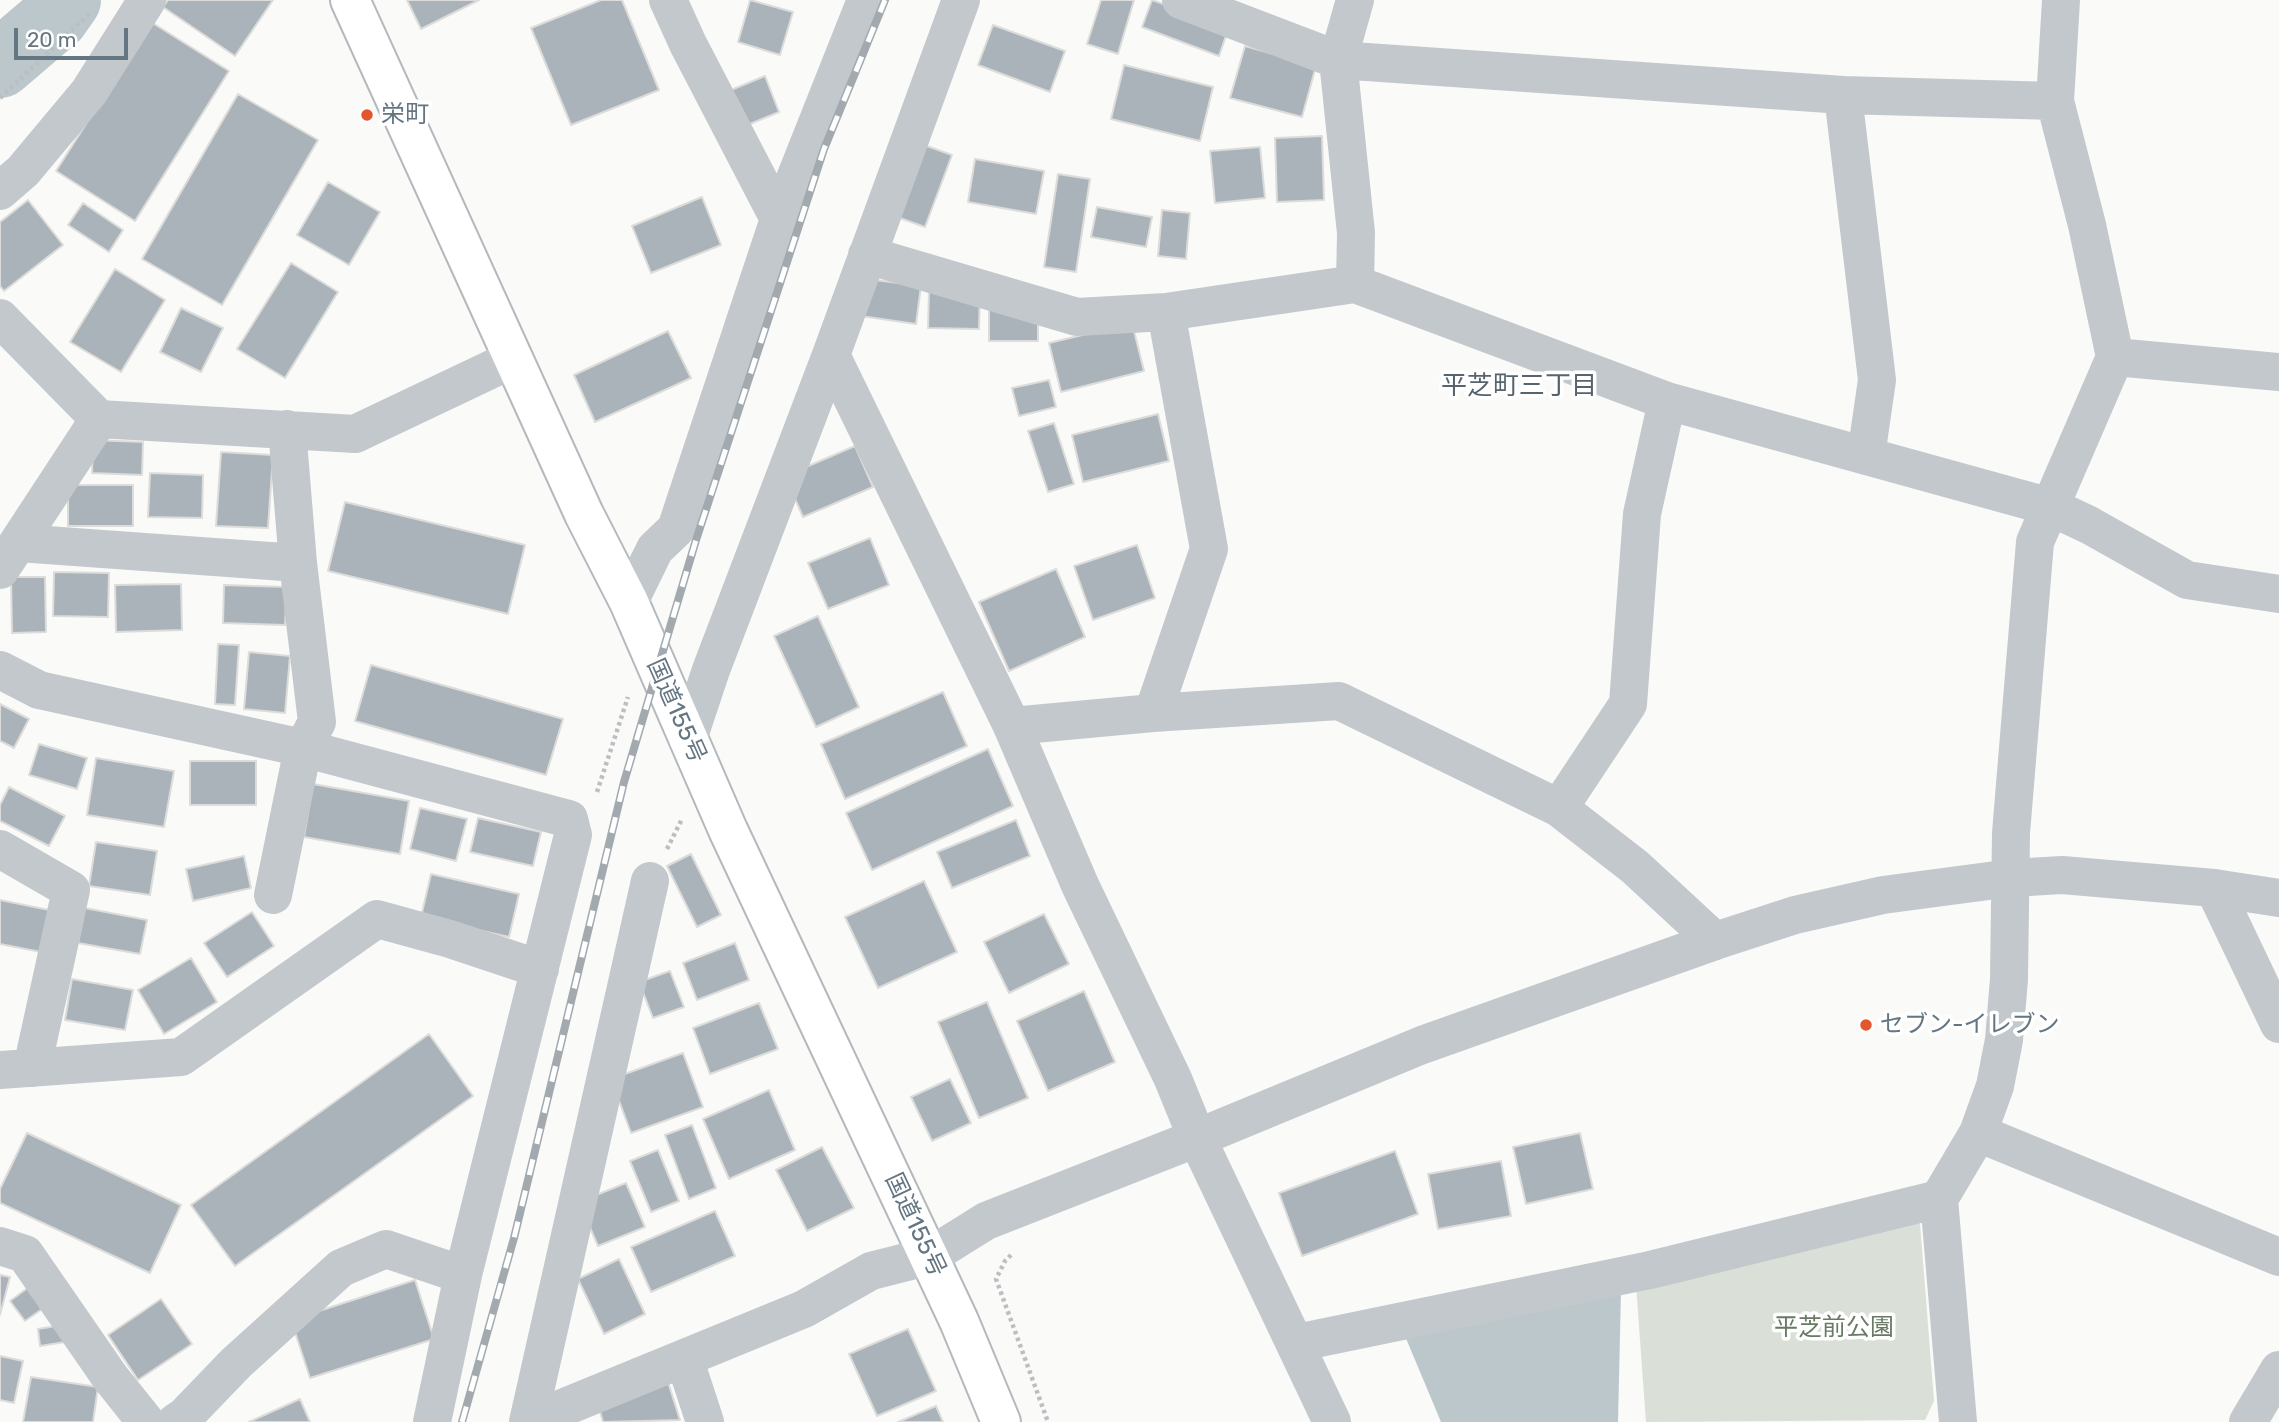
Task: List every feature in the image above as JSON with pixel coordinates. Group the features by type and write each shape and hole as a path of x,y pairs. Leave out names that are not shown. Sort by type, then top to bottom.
{"highway":[{"name":"国道155号","path":"349,0 584,514 629,602 688,739 930,1256 1001,1422"}],"street":[{"path":"0,191 23,171 89,92 147,0"},
{"path":"668,0 779,219"},
{"path":"629,602 655,549 676,529 779,219 866,0"},
{"path":"688,739 711,670 831,355 961,0"},
{"path":"1181,0 1338,60 1843,95 2055,101"},
{"path":"1355,0 1338,60 1356,233 1356,285"},
{"path":"1958,1422 1939,1199 1978,1133 1995,1086 2004,1040 2009,979 2011,833 2035,542 2115,357 2087,225 2055,101 2061,0"},
{"path":"1843,95 1877,380 1866,456"},
{"path":"867,255 1077,317 1166,312 1356,285 1667,401 2050,507 2089,525 2187,580 2279,594"},
{"path":"1153,713 1209,549 1166,312"},
{"path":"0,318 99,419 355,434 513,359"},
{"path":"831,355 1012,726 1080,885 1332,1422"},
{"path":"2115,357 2279,372"},
{"path":"1559,808 1628,704 1642,514 1667,401"},
{"path":"10,557 99,419"},
{"path":"273,895 303,748 317,722 298,563 287,429"},
{"path":"10,557 298,563"},
{"path":"0,670 39,690 303,748 569,819 573,835 463,1275 432,1422"},
{"path":"1012,726 1153,713 1339,701 1559,808 1634,867 1715,941"},
{"path":"0,849 71,890 16,1069 181,1057 377,919 450,939 540,969"},
{"path":"528,1422 804,1309 871,1271 930,1256 986,1221 1422,1045 1795,915 1883,895 2011,878 2063,875 2214,888 2279,898"},
{"path":"528,1422 650,881"},
{"path":"2214,888 2279,1024"},
{"path":"1978,1133 2279,1257"},
{"path":"1296,1343 1650,1270 1939,1199"},
{"path":"0,1246 25,1254 110,1377 146,1422"},
{"path":"176,1422 236,1363 341,1268 386,1249 463,1275"},
{"path":"684,1358 705,1422"},
{"path":"2248,1422 2279,1370"}],"path":[{"path":"0,98 91,12"},
{"path":"569,819 591,811 631,688"},
{"path":"1018,1249 1004,1261 996,1279 1048,1422"}],"green space":[{"name":"平芝前公園","path":"1919,1211 1934,1401 1925,1420 1646,1422 1636,1285"}],"shaded area":[{"path":"1621,1290 1618,1422 1441,1422 1405,1336"}],"building":[{"path":"168,0 273,0 235,56 163,7"},
{"path":"407,0 479,0 421,29"},
{"path":"601,0 622,0 659,90 571,125 531,28"},
{"path":"750,0 793,12 780,55 738,42"},
{"path":"1101,0 1134,0 1118,54 1087,44"},
{"path":"1152,0 1229,27 1219,56 1142,27"},
{"path":"151,22 229,71 135,221 56,171"},
{"path":"993,25 1065,51 1050,92 978,65"},
{"path":"1245,46 1316,66 1302,117 1230,98"},
{"path":"1124,65 1213,87 1200,141 1111,119"},
{"path":"765,76 779,112 745,126 731,90"},
{"path":"238,94 318,140 222,305 142,259"},
{"path":"1322,136 1324,200 1277,202 1275,138"},
{"path":"913,141 952,155 925,227 886,213"},
{"path":"1260,147 1265,198 1215,203 1210,151"},
{"path":"975,159 1044,171 1036,214 968,202"},
{"path":"1058,174 1090,179 1076,272 1044,267"},
{"path":"328,182 380,212 349,265 297,235"},
{"path":"702,197 721,245 651,273 632,226"},
{"path":"28,200 63,245 4,291 0,286 0,222"},
{"path":"83,203 123,230 109,252 68,225"},
{"path":"1097,207 1152,217 1146,247 1091,237"},
{"path":"1162,210 1190,213 1186,259 1158,256"},
{"path":"291,263 338,292 285,378 237,349"},
{"path":"115,269 165,300 121,372 70,342"},
{"path":"860,278 921,286 916,324 854,315"},
{"path":"929,290 980,291 979,329 928,328"},
{"path":"181,308 223,328 201,372 160,352"},
{"path":"989,309 1038,309 1038,341 989,341"},
{"path":"1132,323 1144,371 1061,392 1049,343"},
{"path":"668,331 691,378 595,422 574,375"},
{"path":"1049,380 1056,407 1019,416 1012,388"},
{"path":"1158,414 1169,461 1083,482 1072,435"},
{"path":"1054,423 1074,484 1048,492 1028,431"},
{"path":"93,440 143,442 142,475 92,473"},
{"path":"855,446 873,487 803,517 785,476"},
{"path":"221,452 273,455 268,528 216,526"},
{"path":"150,473 203,475 202,518 148,517"},
{"path":"68,485 133,485 133,526 68,526"},
{"path":"345,502 525,545 508,614 328,571"},
{"path":"870,538 889,585 828,609 808,563"},
{"path":"1137,545 1155,598 1093,620 1074,566"},
{"path":"1056,569 1085,637 1009,671 979,602"},
{"path":"54,572 109,573 108,617 53,616"},
{"path":"11,577 45,577 46,632 12,633"},
{"path":"181,584 182,630 116,632 115,585"},
{"path":"224,585 287,587 285,625 223,623"},
{"path":"818,616 859,707 816,727 774,636"},
{"path":"218,644 239,645 235,705 215,704"},
{"path":"249,652 290,656 285,713 244,709"},
{"path":"371,665 563,719 546,775 355,721"},
{"path":"943,692 967,746 845,799 821,744"},
{"path":"0,704 29,719 14,748 0,741"},
{"path":"39,744 87,758 77,789 29,775"},
{"path":"988,749 1013,806 872,870 846,813"},
{"path":"96,758 174,771 164,827 87,815"},
{"path":"190,761 256,761 256,805 190,805"},
{"path":"313,784 409,801 400,854 304,837"},
{"path":"9,787 65,816 49,846 0,821 0,805"},
{"path":"420,808 467,819 456,861 410,849"},
{"path":"478,818 541,832 533,866 470,852"},
{"path":"1016,820 1030,856 952,888 937,852"},
{"path":"96,842 157,851 150,895 89,886"},
{"path":"691,854 721,915 697,927 667,866"},
{"path":"244,856 251,888 193,901 186,869"},
{"path":"431,874 519,894 509,937 421,917"},
{"path":"924,881 957,952 878,988 845,917"},
{"path":"0,900 49,910 41,952 0,944"},
{"path":"85,908 147,920 140,954 78,943"},
{"path":"252,912 274,946 227,977 204,943"},
{"path":"1044,914 1069,964 1009,993 984,942"},
{"path":"735,943 749,980 697,1000 683,963"},
{"path":"191,958 217,1002 164,1034 138,990"},
{"path":"670,971 684,1007 653,1018 639,982"},
{"path":"72,979 133,990 125,1030 65,1020"},
{"path":"1084,991 1115,1062 1048,1091 1017,1021"},
{"path":"987,1002 1028,1098 979,1118 938,1022"},
{"path":"759,1003 778,1049 710,1074 693,1028"},
{"path":"429,1034 473,1096 235,1266 191,1205"},
{"path":"683,1053 703,1107 631,1133 611,1079"},
{"path":"950,1079 971,1123 932,1141 911,1097"},
{"path":"769,1090 795,1150 729,1179 703,1119"},
{"path":"692,1125 716,1188 689,1199 665,1135"},
{"path":"27,1133 181,1205 150,1273 0,1203 0,1189"},
{"path":"1580,1133 1593,1189 1526,1204 1513,1147"},
{"path":"822,1147 854,1208 807,1231 776,1170"},
{"path":"658,1150 679,1201 651,1212 630,1161"},
{"path":"1395,1151 1418,1214 1302,1256 1279,1193"},
{"path":"1501,1161 1511,1216 1438,1229 1428,1174"},
{"path":"626,1183 645,1227 598,1246 579,1202"},
{"path":"715,1211 735,1256 651,1292 631,1247"},
{"path":"619,1259 645,1314 604,1334 578,1279"},
{"path":"0,1275 10,1277 0,1315"},
{"path":"415,1280 434,1339 310,1378 291,1320"},
{"path":"33,1284 48,1305 25,1321 10,1301"},
{"path":"161,1299 192,1344 138,1380 108,1335"},
{"path":"62,1325 65,1342 40,1346 38,1329"},
{"path":"908,1329 936,1391 877,1416 849,1354"},
{"path":"0,1356 23,1361 14,1403 0,1400"},
{"path":"31,1377 98,1387 93,1422 23,1422"},
{"path":"667,1379 680,1420 603,1422 597,1401"},
{"path":"300,1399 310,1422 249,1422"},
{"path":"936,1406 943,1422 898,1422"}],"waterway":[{"path":"0,64 55,17 67,0"}],"railway":[{"path":"462,1422 514,1238 624,782 696,540 824,149 885,0"}],"place":[{"name":"栄町","path":"367,115"},
{"name":"セブン-イレブン","path":"1866,1025"}],"district":[{"name":"平芝町三丁目","path":"1519,386"}]}
